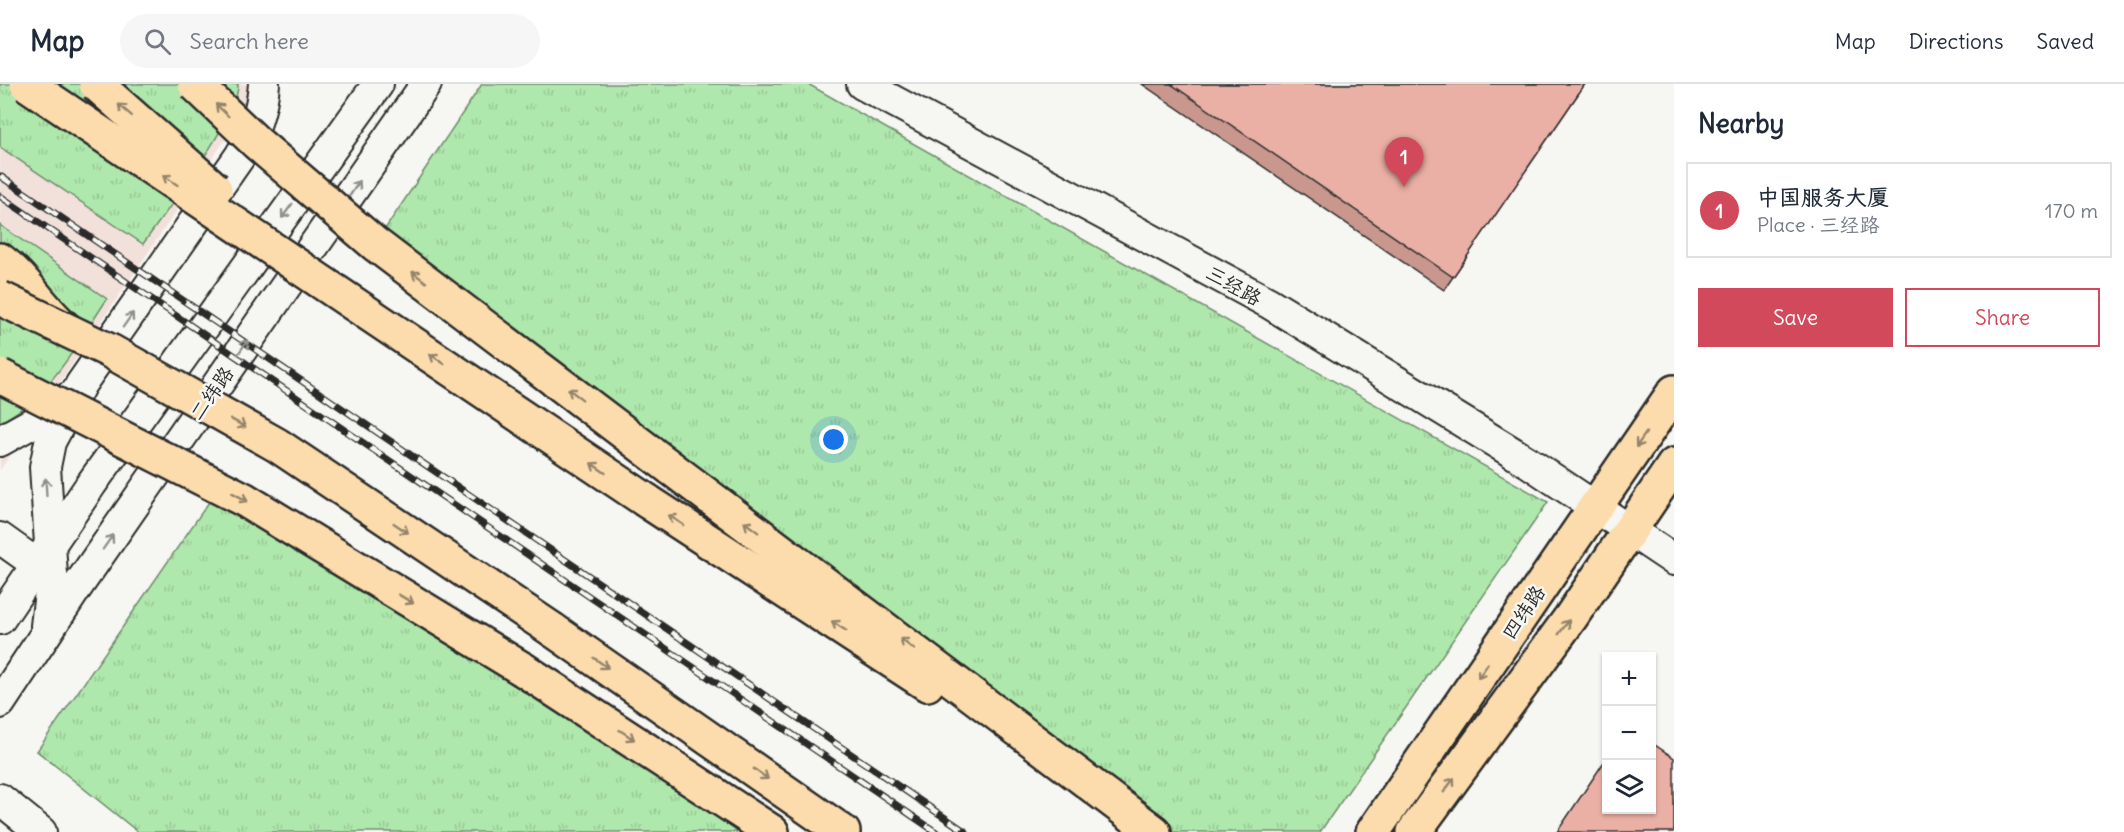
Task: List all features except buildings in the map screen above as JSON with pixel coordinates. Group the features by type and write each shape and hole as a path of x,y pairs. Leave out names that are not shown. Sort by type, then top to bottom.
{"main road":[{"path":"27,84 646,501 1153,832"},
{"path":"96,84 311,274"},
{"path":"195,84 257,143 375,244 1153,832"},
{"path":"54,569 45,467 47,450 58,423 81,384 240,156 253,134 260,113 264,84"},
{"name":"二纬路","path":"0,703 45,635 54,569 92,483 378,84"},
{"name":"二纬路","path":"0,619 54,569 426,84"},
{"name":"三经路","path":"862,84 1269,303 1476,430 1674,560"},
{"path":"0,260 18,274 51,317 66,329"},
{"path":"0,298 146,371 277,445 553,630 843,832"},
{"path":"0,376 245,500 524,670 772,832"},
{"path":"0,441 43,417 81,384"},
{"name":"四纬路","path":"1373,832 1674,392"},
{"name":"四纬路","path":"1414,832 1571,617 1674,465"},
{"path":"0,538 54,569"},
{"path":"0,799 41,832"}],"shaded area":[{"path":"0,84 263,84 0,470"}],"green space":[{"path":"0,84 238,84 227,118 214,141 143,244 0,147"},
{"path":"482,84 808,84 1548,502 1320,832 1154,832 375,244"},
{"path":"0,225 107,299 74,351 48,384 18,411 0,422"},
{"path":"220,486 772,832 138,832 37,751"}],"railway":[{"path":"0,176 966,832"},
{"path":"0,196 936,832"}],"place":[{"name":"中国服务大厦","path":"1404,187"}]}
